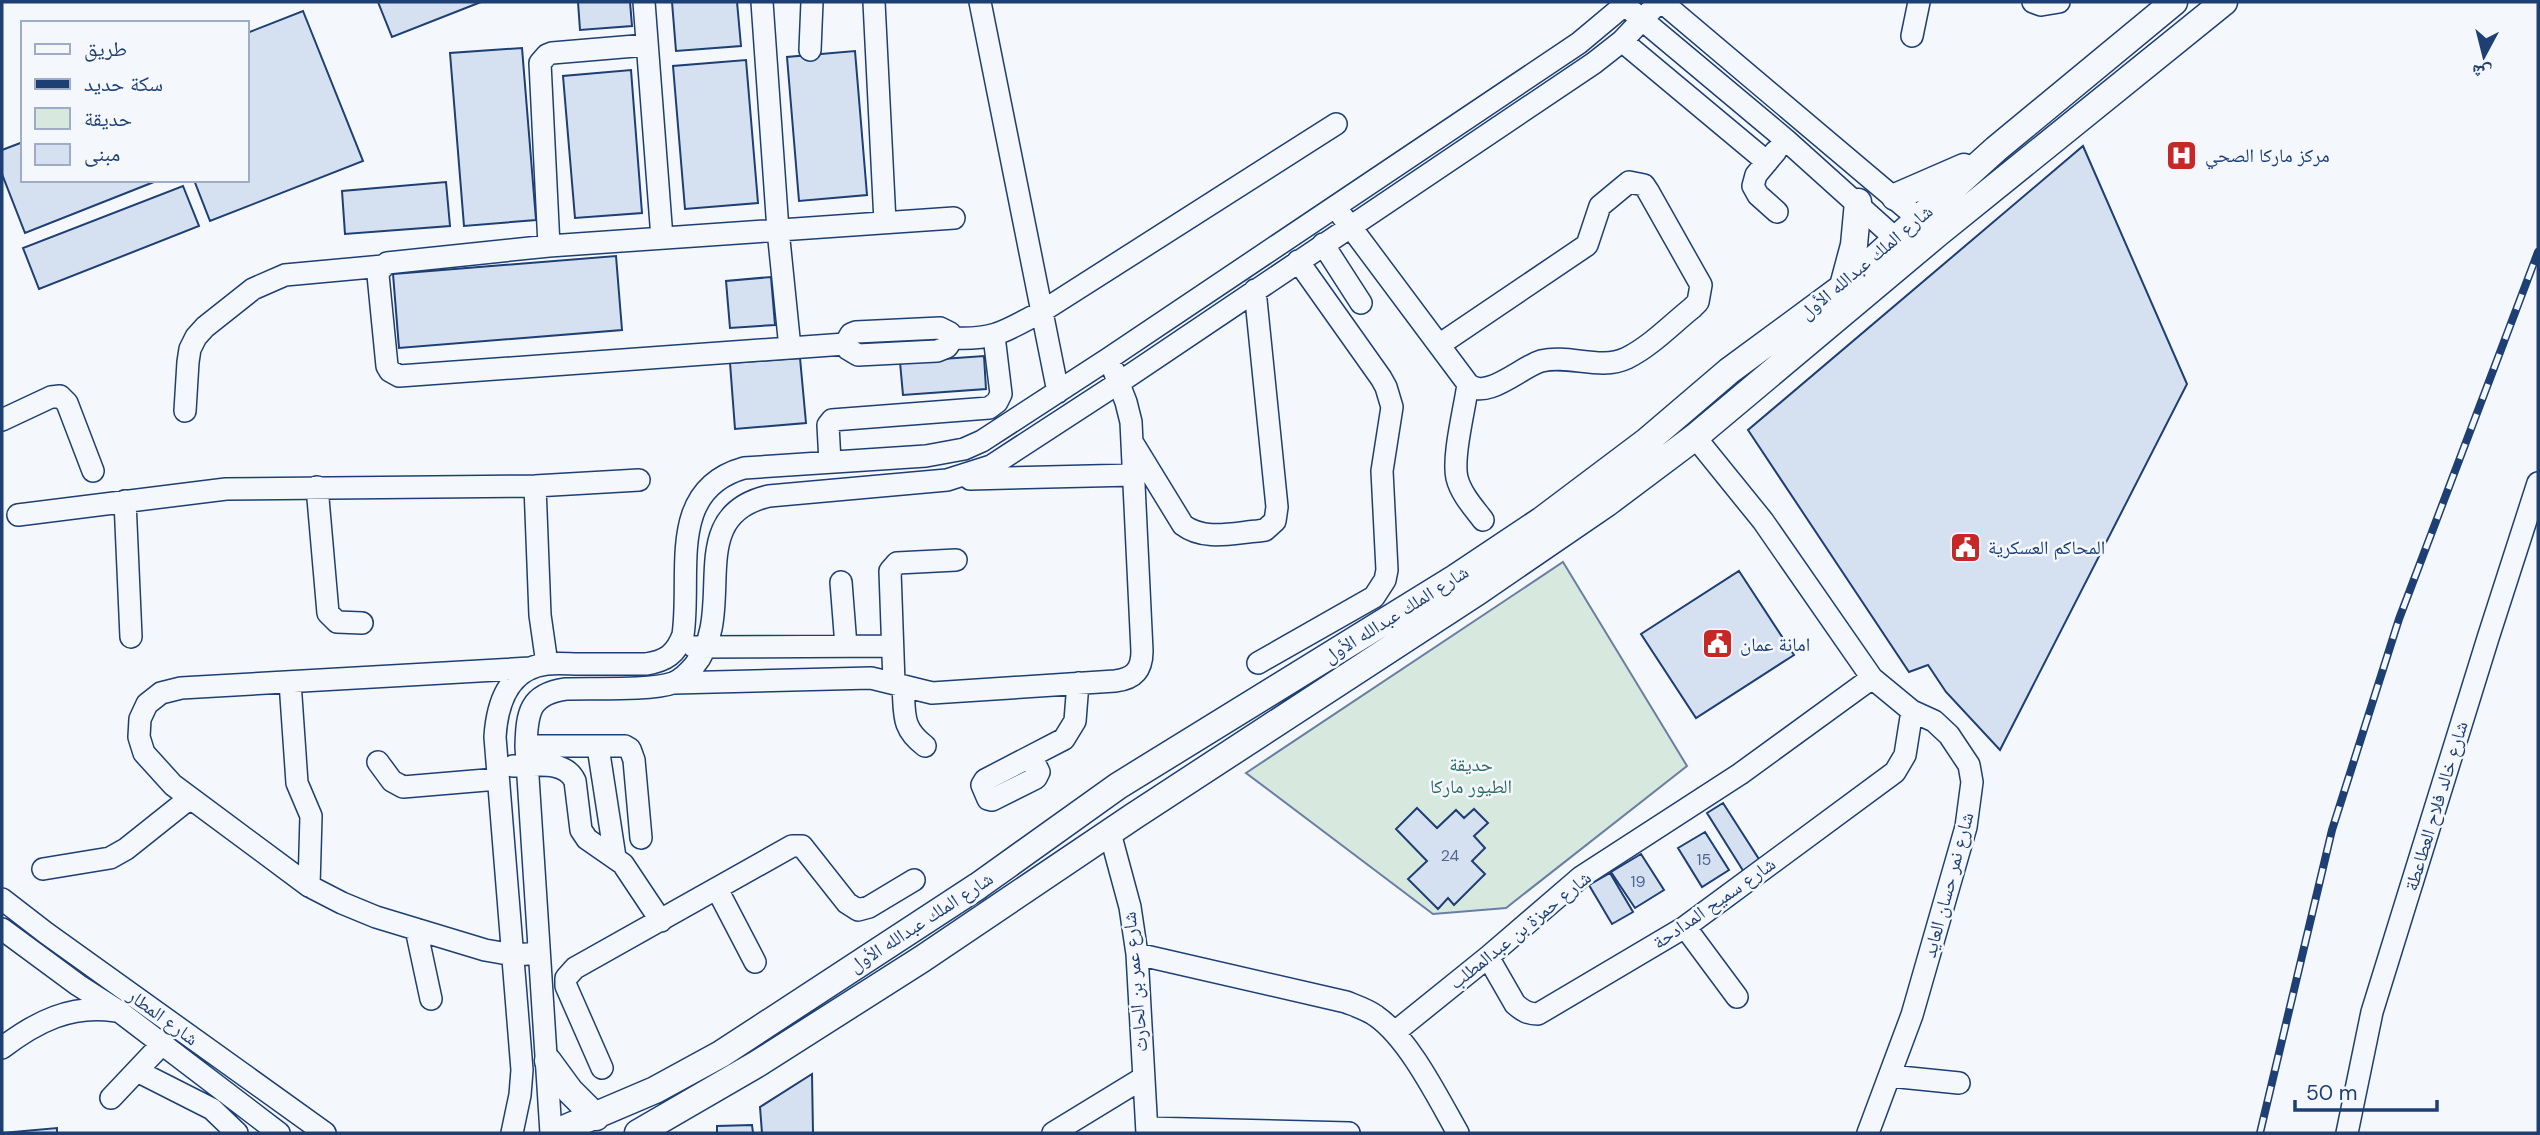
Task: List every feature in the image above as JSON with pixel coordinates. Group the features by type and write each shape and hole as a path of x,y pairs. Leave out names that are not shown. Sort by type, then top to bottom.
{"main road":[{"name":"شارع الملك عبدالله الأول","path":"1928,226 1996,149 2174,2"},
{"name":"شارع الملك عبدالله الأول","path":"638,1133 666,1126 757,1064 922,960 1607,503 1695,437 1928,226 2224,2"},
{"path":"1895,197 1928,184 1996,149"},
{"path":"1843,287 1854,245 1858,202"},
{"name":"شارع الملك عبدالله الأول","path":"553,1133 596,1117 689,1074 978,886 1118,786 1455,578 1594,482 1729,371 1843,287 1905,247"},
{"path":"547,1052 570,1091 596,1117"}],"street":[{"path":"645,2 662,238"},
{"path":"762,2 778,230 790,348"},
{"path":"810,50 812,2"},
{"path":"874,2 885,222"},
{"path":"980,2 1058,392"},
{"path":"947,480 1001,460 1120,382 1594,63 1622,41 1661,2 1928,226"},
{"path":"1912,36 1919,2"},
{"path":"2033,2 2040,5 2059,2"},
{"path":"540,954 514,955 485,950 376,917 309,886 158,771 144,753 139,737 140,719 147,704 161,693 180,688 539,666 658,662 670,657 678,648 685,622 691,514 699,498 711,484 726,473 744,468 926,456 964,449 982,441 1579,43 1624,3 1858,202 1905,247"},
{"path":"1622,41 1767,162"},
{"path":"549,246 540,63 552,53 647,45"},
{"path":"1777,212 1758,195 1753,186 1756,176 1803,120"},
{"path":"383,266 378,280 387,366 390,371 400,376 845,344 847,338 856,332 940,328 950,333 953,338 981,339 995,336 1041,312 1336,124"},
{"path":"1335,205 1350,226 1468,384 1472,388 1483,390 1530,366 1550,360 1598,363 1619,361 1638,351 1698,302 1701,285 1644,185 1629,182 1600,206 1587,245 1439,345"},
{"path":"185,411 188,362 196,337 253,289 285,275 549,246 954,218"},
{"path":"1324,244 1361,303"},
{"path":"1258,663 1365,603 1381,589 1387,570 1382,485 1391,417 1390,397 1381,378 1298,261"},
{"path":"1132,442 1183,525 1191,531 1201,535 1258,531 1270,526 1277,514 1255,290"},
{"path":"821,491 828,428 832,420 989,408 997,402 1001,394 995,336"},
{"path":"553,1133 526,756 527,722 531,708 540,696 552,691 674,683 871,678 932,693 1125,680 1139,669 1142,661 1132,442 1120,382 1108,359"},
{"path":"1468,384 1457,477 1464,493 1483,520"},
{"path":"2,420 51,397 60,396 67,403 93,471"},
{"name":"شارع نمر حسان العايد","path":"1695,437 1763,521 1872,678 1912,711 1934,721 1949,734 1969,765 1972,782 1966,827 1932,948 1890,1076 1878,1101 1868,1133"},
{"path":"674,683 688,674 706,647 714,611 718,541 723,527 731,514 754,499 947,480 1133,475"},
{"path":"18,515 226,489 536,486 639,481"},
{"name":"شارع خالد فلاح العطاعطة","path":"2347,1133 2372,1012 2538,483"},
{"path":"536,486 539,666"},
{"path":"317,487 328,613 337,622 362,623"},
{"path":"125,501 131,637"},
{"path":"925,746 914,738 907,727 892,646 890,576 897,563 956,560"},
{"path":"841,582 846,646"},
{"path":"678,648 892,646"},
{"path":"512,1133 520,1095 520,1044 495,737 499,705 506,690 516,678 539,666"},
{"name":"شارع حمزة بن عبدالمطلب","path":"1395,1032 1581,877 1740,774 1872,678"},
{"path":"290,682 297,783 311,816 309,886"},
{"path":"1032,758 1057,745 1071,731 1075,721 1078,683"},
{"name":"شارع سميح المدادحة","path":"1488,957 1515,1004 1527,1013 1538,1014 1685,927 1895,772 1905,755 1912,711"},
{"path":"378,762 391,782 403,787 498,773 526,756 625,746 633,754 641,838"},
{"path":"598,747 615,858"},
{"path":"526,756 561,766 572,775 581,830 595,847 615,858 630,873 662,922"},
{"path":"43,869 101,861 118,854 190,798"},
{"path":"503,832 509,844 516,847 526,843 531,831"},
{"name":"شارع عمر بن الحارث","path":"1110,833 1130,907 1136,954 1147,1131"},
{"path":"602,1068 566,986 566,978 575,968 662,922 792,846 798,845 806,850 847,903 858,910 869,907 914,880"},
{"path":"510,904 514,892 521,888 529,890 536,900"},
{"path":"717,889 755,962"},
{"name":"شارع المطار","path":"2,899 325,1133"},
{"path":"1685,927 1737,997"},
{"name":"شارع المطار","path":"2,929 120,1012 279,1133"},
{"path":"416,929 431,999"},
{"path":"1136,954 1346,1002 1375,1015 1395,1032 1458,1133"},
{"name":"شارع المطار","path":"2,1048 52,1017 68,1012 99,1008 120,1012"},
{"path":"111,1098 162,1044"},
{"path":"520,1044 547,1052"},
{"path":"136,1071 212,1109 237,1133"},
{"path":"1890,1076 1959,1083"},
{"path":"1053,1133 1143,1078"},
{"path":"1147,1131 1349,1133"}],"green space":[{"name":"حديقة الطيور ماركا","path":"1563,562 1687,766 1506,908 1433,914 1246,773"}],"building":[{"path":"378,2 481,2 392,37"},
{"path":"578,2 630,2 632,26 580,30"},
{"path":"672,2 737,2 741,46 676,51"},
{"path":"303,11 363,161 210,221 195,182 248,182 248,33"},
{"path":"522,48 536,220 464,226 450,53"},
{"path":"855,51 867,195 799,201 787,57"},
{"path":"746,60 758,203 685,209 673,66"},
{"path":"631,70 642,213 575,218 563,76"},
{"path":"21,143 21,182 154,182 25,233 2,174 2,150"},
{"name":"المحاكم العسكرية","path":"2083,146 2187,384 2000,750 1946,692 1928,665 1909,672 1748,430"},
{"path":"446,182 450,226 345,234 342,191"},
{"path":"183,186 199,226 39,289 23,248"},
{"path":"616,256 622,330 399,348 393,274"},
{"path":"771,277 775,325 730,328 726,281"},
{"path":"984,356 986,389 903,395 900,362"},
{"path":"800,358 806,423 735,429 730,363"},
{"name":"امانة عمان","path":"1739,571 1794,655 1696,718 1641,634"},
{"path":"1723,803 1764,867 1747,877 1707,813"},
{"path":"1417,808 1437,828 1456,810 1464,818 1474,809 1488,823 1474,836 1485,848 1472,861 1485,874 1454,905 1448,898 1438,909 1408,879 1427,861 1396,829"},
{"path":"1705,832 1729,870 1702,887 1678,848"},
{"path":"1641,854 1664,890 1635,908 1611,872"},
{"path":"1610,873 1633,912 1612,924 1589,885"},
{"path":"812,1074 813,1133 762,1133 760,1107"},
{"path":"752,1125 753,1133 717,1133 717,1126"},
{"path":"57,1128 57,1133 2,1133"}],"railway":[{"path":"2260,1133 2332,830 2399,619 2538,252"}],"place":[{"name":"مركز ماركا الصحي","path":"2182,155"},
{"name":"المحاكم العسكرية","path":"1965,547"},
{"name":"امانة عمان","path":"1717,644"}]}
